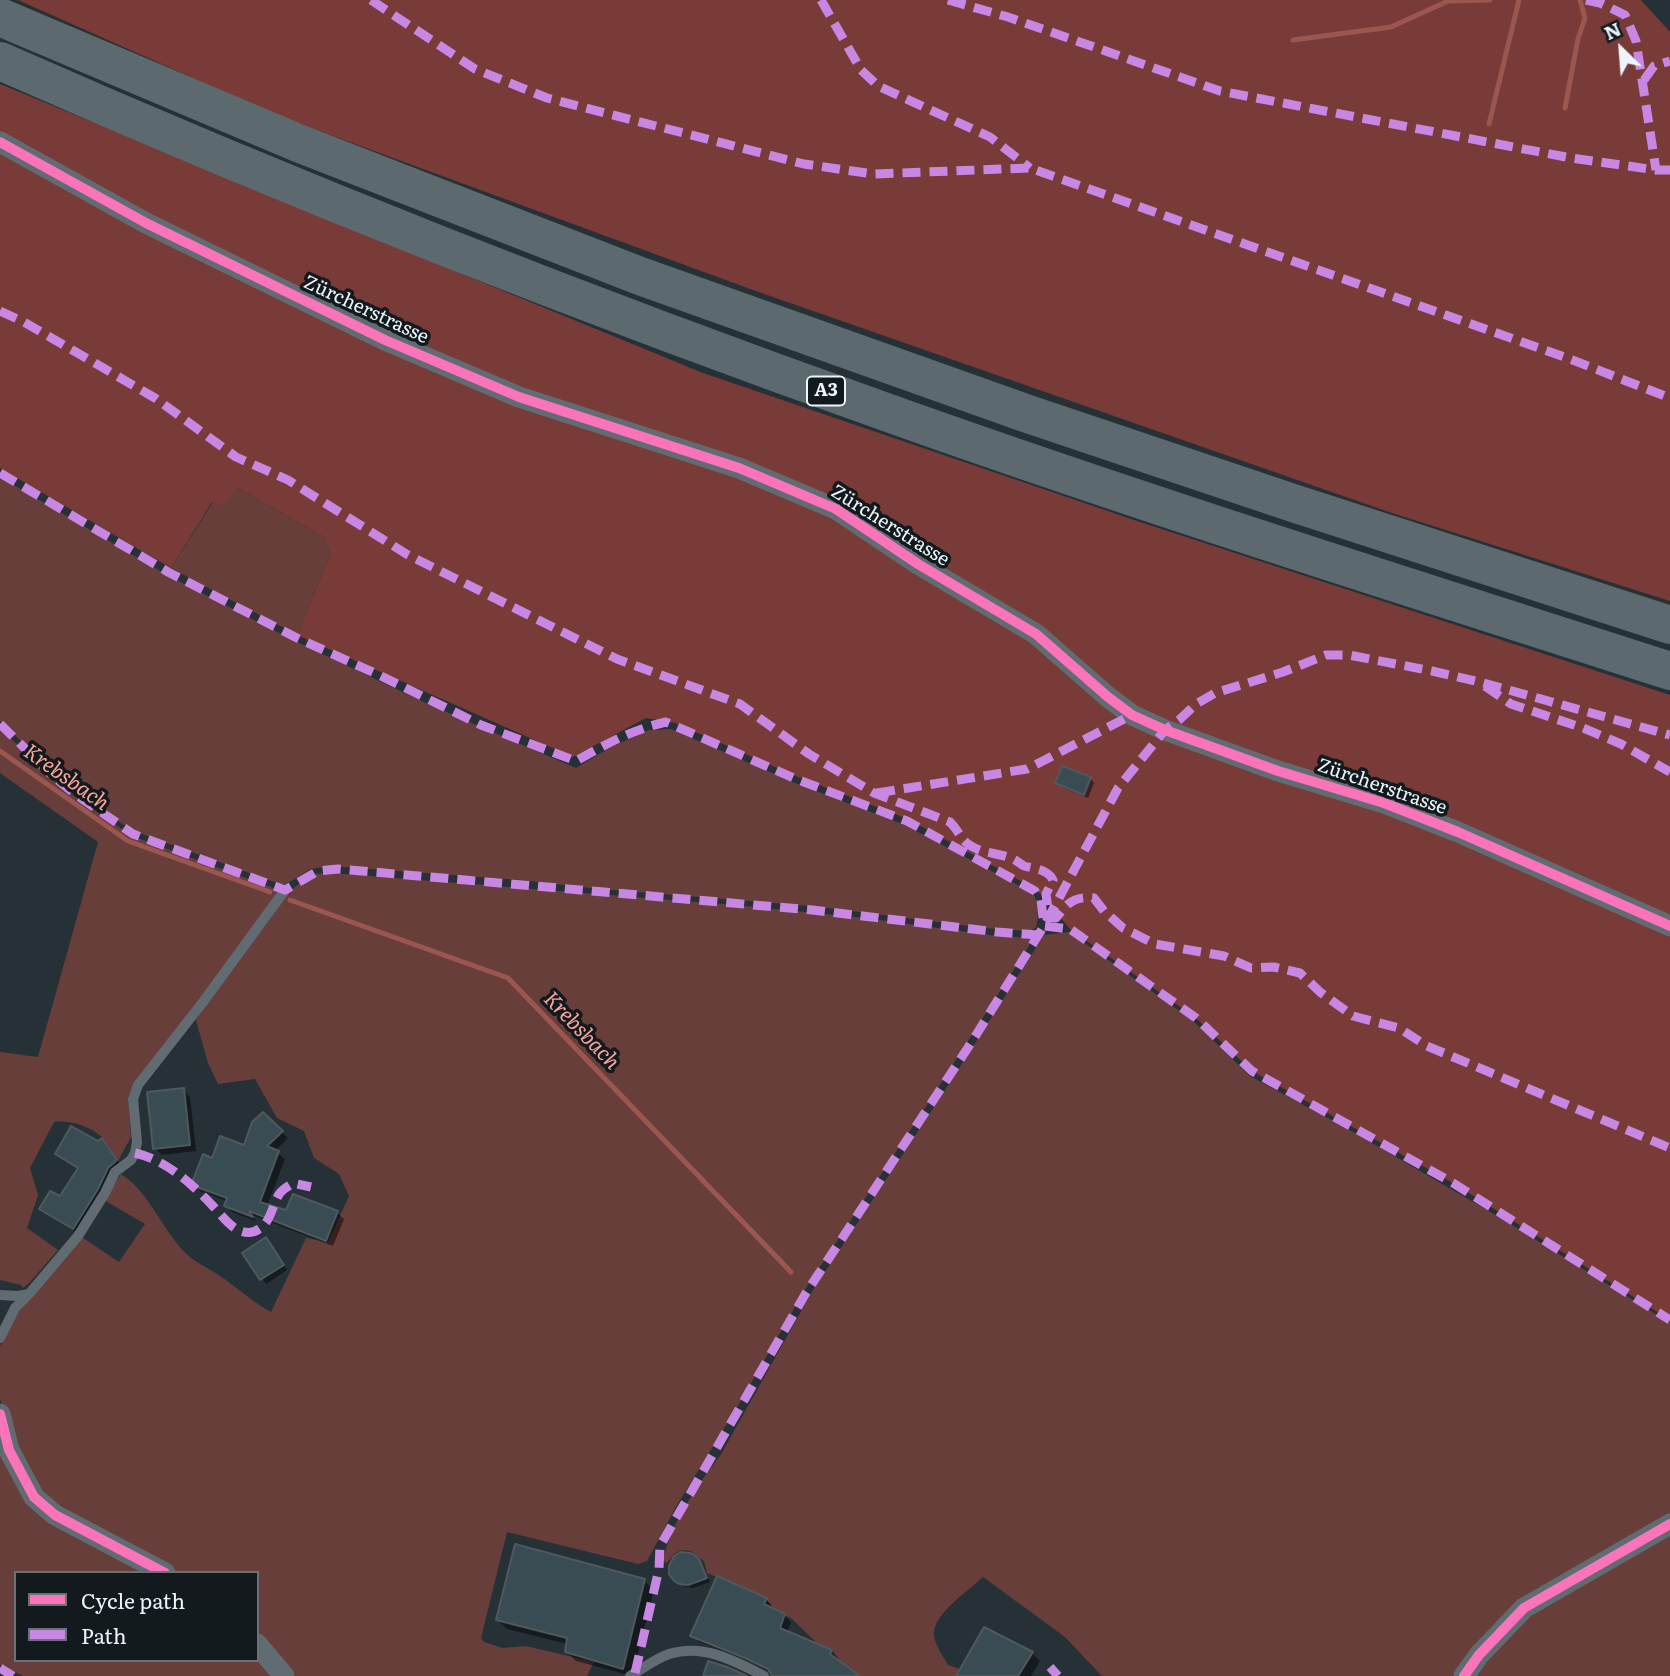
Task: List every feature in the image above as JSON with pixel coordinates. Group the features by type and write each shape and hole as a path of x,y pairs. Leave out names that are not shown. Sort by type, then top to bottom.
{"highway":[{"name":"A3","path":"0,17 298,144 712,302 1266,495 1670,625"},
{"name":"A3","path":"0,61 306,192 754,365 1079,479 1670,671"}],"street":[{"name":"Zürcherstrasse","path":"0,142 146,223 385,340 519,397 739,468 836,509 918,564 1036,634 1108,698 1132,715 1165,730 1278,771 1384,803 1458,832 1670,926"},
{"path":"0,1414 9,1450 34,1497 55,1515 160,1571"},
{"path":"1464,1676 1479,1655 1524,1608 1670,1524"},
{"path":"259,1646 284,1676"}],"lane":[{"path":"0,1338 15,1308 78,1236 115,1172 131,1160 135,1153 138,1142 134,1099 138,1085 285,890"},
{"path":"0,1295 18,1296 29,1293"},
{"path":"629,1676 666,1655 681,1651 705,1652 727,1657 764,1676"}],"shaded area":[{"path":"18,0 1641,0 1670,32 1670,601 1389,512 753,290 276,115"},
{"path":"0,84 703,373 1137,521 1670,695 1670,1320 1453,1183 1252,1071 1196,1018 1070,929 1037,890 908,819 798,777 675,723 646,718 573,757 297,635 330,555 324,537 238,488 222,506 212,502 171,568 0,468"},
{"path":"0,477 167,575 295,641 428,704 576,768 611,747 649,730 671,729 795,783 905,825 1033,893 1038,910 1036,928 1029,931 985,928 812,906 330,866 311,869 286,884 280,884 131,830 62,780 0,721"},
{"path":"238,488 324,537 330,555 297,635 171,568 213,502"},
{"path":"0,728 64,789 132,836 277,891 276,898 205,994 133,1085 128,1097 131,1137 118,1161 97,1133 73,1123 54,1122 30,1168 38,1195 27,1228 58,1250 23,1288 21,1285 0,1280 0,1052 38,1057 98,842 0,773"},
{"path":"332,873 736,905 1032,938 925,1108 806,1288 677,1505 647,1561 638,1564 507,1532 481,1638 484,1642 502,1648 526,1646 594,1662 587,1676 290,1676 259,1638 259,1571 170,1571 45,1501 11,1438 0,1398 0,1346 16,1315 80,1236 119,1262 145,1224 104,1200 121,1174 141,1192 172,1237 190,1257 271,1312 306,1238 328,1242 349,1196 339,1174 314,1158 304,1131 277,1118 255,1079 218,1084 208,1063 196,1020 268,916 301,882 316,874"},
{"path":"1069,932 1192,1020 1250,1076 1348,1129 1499,1217 1670,1323 1670,1515 1516,1605 1483,1636 1453,1676 1102,1676 1065,1637 983,1577 945,1611 935,1627 936,1643 948,1665 960,1669 956,1676 860,1676 842,1663 832,1650 819,1645 792,1619 772,1608 766,1598 707,1573 704,1561 691,1551 682,1550 674,1554 667,1563 663,1561 672,1533 686,1506 720,1456 813,1290 1044,935"},
{"path":"0,1429 22,1488 155,1571 14,1571 14,1662 259,1662 278,1676 23,1676 0,1665"},
{"path":"1670,1533 1670,1676 1474,1676 1530,1615"}],"building":[{"path":"1062,766 1091,777 1084,795 1055,783"},
{"path":"184,1088 190,1145 153,1149 147,1092"},
{"path":"263,1112 283,1131 267,1146 279,1151 260,1202 286,1210 293,1194 338,1211 326,1241 249,1211 253,1217 224,1206 227,1198 191,1185 203,1154 212,1158 220,1136 244,1145 252,1122"},
{"path":"71,1126 98,1141 102,1138 117,1160 108,1168 73,1229 39,1209 50,1191 60,1196 78,1168 55,1154"},
{"path":"266,1237 284,1265 260,1280 242,1253"},
{"path":"515,1544 645,1579 623,1669 565,1652 567,1638 496,1620"},
{"path":"681,1552 690,1553 699,1559 707,1578 688,1585 674,1581 669,1574 669,1566 674,1556"},
{"path":"717,1576 767,1598 764,1604 785,1614 780,1628 832,1650 830,1654 860,1676 772,1676 768,1669 690,1636"},
{"path":"984,1627 1033,1652 1018,1676 956,1676"},
{"path":"708,1661 727,1667 747,1676 703,1676"}],"waterway":[{"path":"1293,40 1391,27 1448,1 1490,0"},
{"path":"1489,124 1519,0"},
{"path":"1565,108 1578,39 1585,18 1580,0"},
{"name":"Krebsbach","path":"0,751 128,841 270,892"},
{"name":"Krebsbach","path":"290,900 508,978 791,1272"}],"marked path":[{"path":"371,0 475,69 547,98 804,164 873,174 1030,168 1570,359 1670,398"},
{"path":"821,0 861,70 878,86 990,137 1030,168"},
{"path":"948,0 1008,17 1220,91 1571,158 1670,170"},
{"path":"1586,0 1600,3 1625,15 1636,41 1656,170"},
{"path":"1644,80 1654,66 1670,61"},
{"path":"0,311 24,322 155,398 236,457 288,480 408,555 617,659 740,704 809,754 874,793 950,822 964,840 977,849 1006,856 1024,866 1045,872 1053,880 1046,894 1049,917 1056,918 1076,899 1094,898 1123,928 1155,944 1224,956 1251,968 1274,967 1300,973 1320,992 1353,1016 1399,1028 1427,1046 1670,1148"},
{"path":"0,473 168,572 297,638 481,725 576,761 630,733 666,722 796,779 907,821 1035,891 1041,900 1044,926 1070,929 1196,1018 1252,1071 1453,1183 1670,1320"},
{"path":"635,1673 659,1569 660,1546 806,1293 971,1043 1044,926 1118,788 1165,730 1196,704 1215,693 1283,672 1326,655 1349,655 1480,682 1670,735"},
{"path":"1485,686 1511,704 1621,744 1670,772"},
{"path":"877,793 1027,769 1132,715"},
{"path":"0,724 54,777 133,834 285,890 318,871 338,869 812,910 1038,935"},
{"path":"135,1153 157,1161 186,1180 231,1225 246,1232 254,1232 263,1226 277,1197 286,1187 293,1183 311,1187"},
{"path":"1050,1667 1058,1676"},
{"path":"0,1668 13,1676"}],"cycle path":[{"path":"0,142 146,223 385,340 519,397 739,468 836,509 918,564 1036,634 1132,715 1165,730 1278,771 1384,803 1458,832 1670,926"},
{"path":"0,1414 9,1450 34,1497 55,1515 161,1571"},
{"path":"1464,1676 1479,1655 1524,1608 1670,1524"}]}
